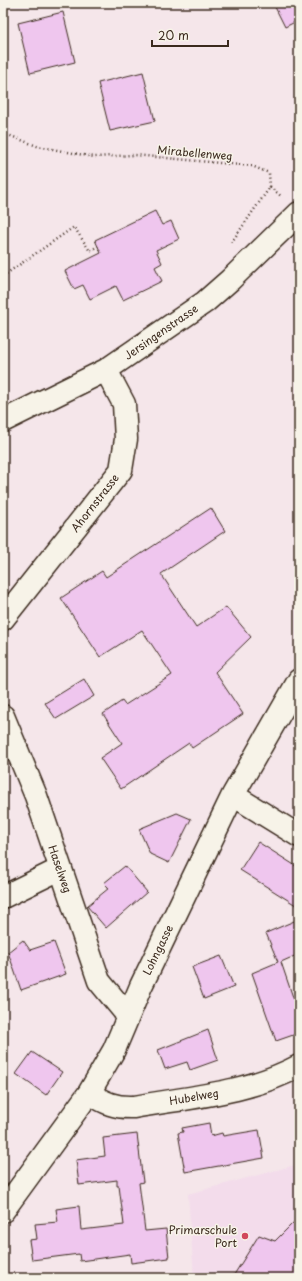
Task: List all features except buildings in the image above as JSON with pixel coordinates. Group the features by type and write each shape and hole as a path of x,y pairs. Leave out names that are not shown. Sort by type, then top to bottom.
{"street":[{"name":"Jersingenstrasse","path":"3,421 106,370 205,302 230,280 299,213"},
{"name":"Ahornstrasse","path":"3,619 121,470 126,439 124,404 106,370"},
{"name":"Lohngasse","path":"3,1211 89,1093 114,1050 128,1016 233,794 299,680"},
{"name":"Haselweg","path":"3,716 36,796 99,981 128,1016"},
{"path":"233,794 299,836"},
{"path":"3,897 60,870"},
{"name":"Hubelweg","path":"89,1093 109,1105 120,1108 134,1107 259,1084 281,1076 299,1066"}],"path":[{"name":"Mirabellenweg","path":"3,133 37,146 94,157 135,156 221,163 252,166 269,173 270,187 230,244"},
{"path":"3,276 74,227 90,251 98,246"}],"shaded area":[{"name":"Primarschule Port","path":"299,1164 299,1278 194,1278 188,1194"}],"place":[{"name":"Primarschule Port","path":"245,1236"}]}
